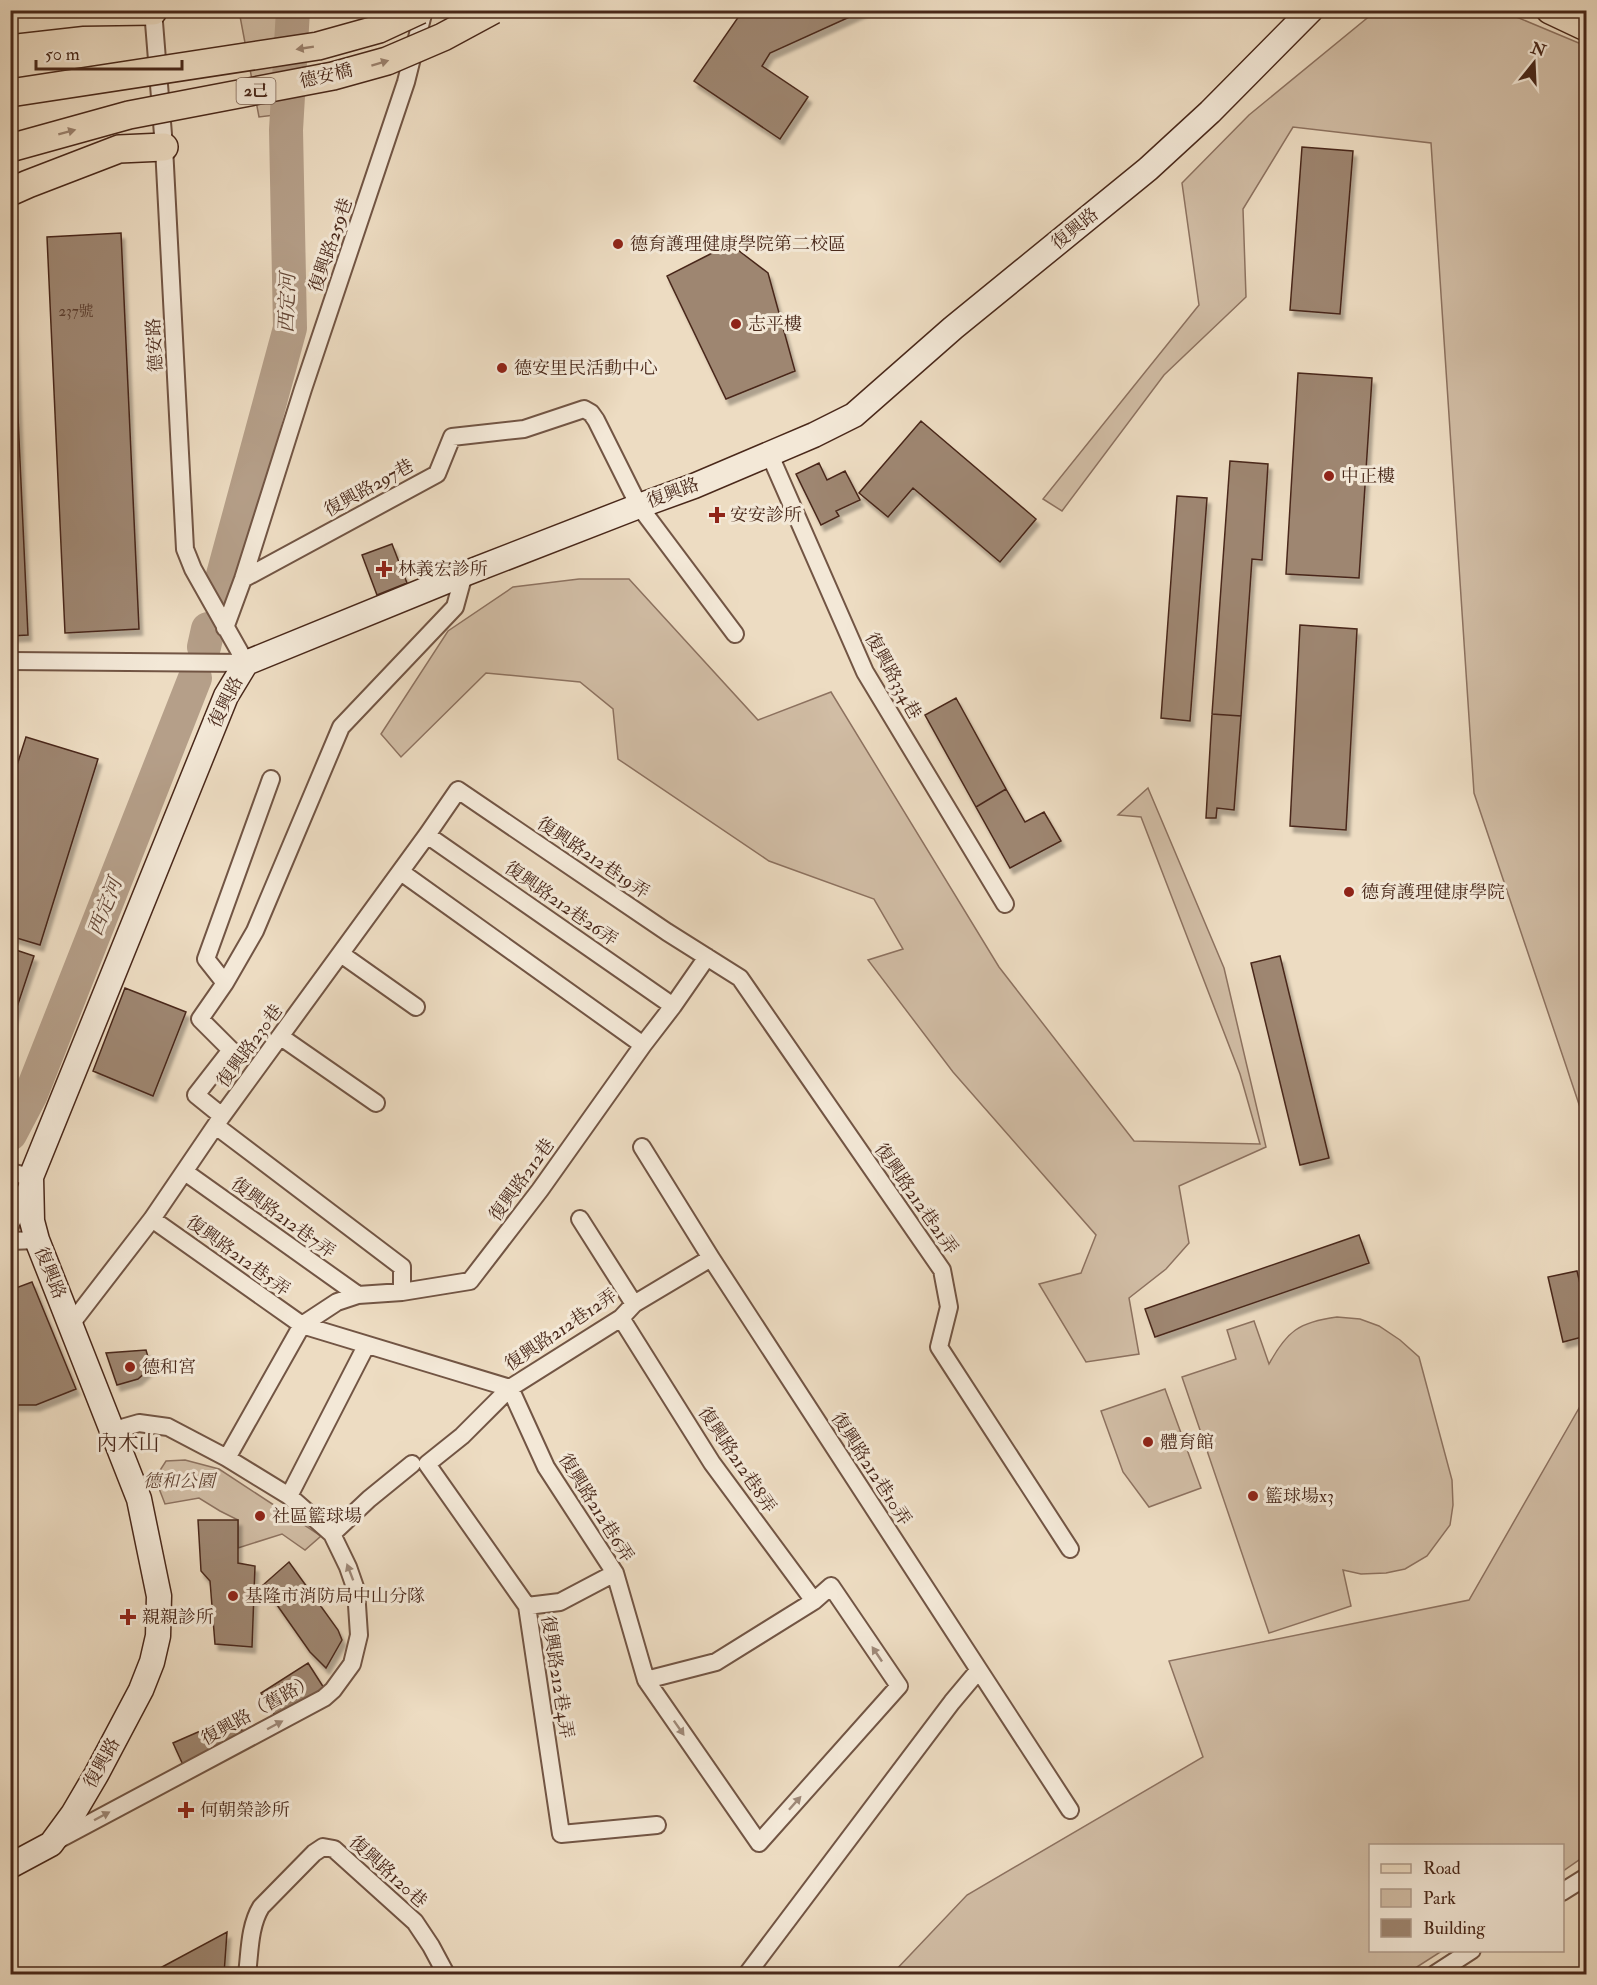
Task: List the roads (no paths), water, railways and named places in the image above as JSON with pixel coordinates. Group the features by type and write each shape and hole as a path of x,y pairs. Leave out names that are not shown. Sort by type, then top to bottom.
{"main road":[{"name":"德安橋","path":"10,93 318,46 379,29 422,10"},
{"name":"德安橋","path":"10,148 129,116 333,76 387,61 443,37 493,10"},
{"path":"1551,10 1587,27"},
{"path":"10,20 81,12 153,11"},
{"path":"10,192 119,149 164,147"}],"street":[{"name":"復興路259巷","path":"225,628 406,82 422,10"},
{"name":"復興路","path":"10,1866 51,1844 73,1814 96,1775 136,1699 152,1662 158,1636 159,1596 139,1499 37,1240 21,1174 226,696 246,663 464,574 694,486 814,435 854,415 953,328 1148,169 1210,112 1311,10"},
{"name":"德安路","path":"153,11 164,147 185,549 225,628 246,663"},
{"name":"復興路297巷","path":"243,579 437,474 452,437 524,429 584,409 596,420 639,506 735,634"},
{"name":"復興路334巷","path":"769,453 865,672 1005,904"},
{"path":"402,1292 402,1267 219,1121 196,1095 231,1050 200,1019 225,983 255,931 341,727 455,607 464,574"},
{"path":"10,662 246,663"},
{"path":"225,983 206,959 271,779"},
{"name":"復興路230巷","path":"71,1324 152,1219 219,1121 458,790"},
{"name":"復興路212巷19弄","path":"458,790 707,957"},
{"name":"復興路212巷26弄","path":"427,835 673,1005"},
{"path":"400,872 643,1045"},
{"path":"341,954 416,1007"},
{"name":"復興路212巷","path":"226,1458 302,1325 337,1302 358,1295 402,1292 470,1281 540,1190 707,957"},
{"name":"復興路212巷21弄","path":"707,957 740,978 942,1270 949,1307 939,1347 1070,1549"},
{"path":"281,1037 376,1103"},
{"name":"復興路212巷10弄","path":"642,1147 711,1258 1070,1810"},
{"name":"復興路212巷7弄","path":"185,1172 358,1295"},
{"path":"10,1226 21,1174"},
{"name":"復興路212巷5弄","path":"152,1219 302,1325"},
{"name":"復興路212巷12弄","path":"580,1219 634,1304"},
{"path":"10,1241 37,1240"},
{"name":"復興路212巷12弄","path":"510,1388 621,1318 634,1304 711,1258"},
{"name":"復興路212巷8弄","path":"621,1318 712,1463 814,1601"},
{"path":"302,1325 510,1388"},
{"path":"289,1496 366,1346"},
{"name":"復興路212巷6弄","path":"510,1388 546,1467 615,1573 646,1680 759,1844 899,1686 831,1586 814,1601"},
{"name":"復興路212巷4弄","path":"510,1388 462,1436 427,1464 527,1606 561,1834 657,1825"},
{"name":"復興路（舊路）","path":"51,1844 313,1705 333,1690 352,1664 359,1635 356,1590 332,1534 289,1496 226,1458 168,1427 139,1424 111,1431"},
{"path":"332,1534 369,1498 412,1464"},
{"path":"527,1606 560,1602 615,1573"},
{"path":"646,1680 716,1662 814,1601"},
{"path":"747,1974 952,1701 978,1671"},
{"name":"復興路120巷","path":"247,1974 256,1916 269,1899 314,1853 323,1847 333,1849 415,1922 446,1974"},
{"path":"1564,1891 1587,1877"},
{"path":"1435,1974 1469,1952"}],"waterway":[{"name":"西定河","path":"220,586 290,328 286,130 293,10"},
{"name":"西定河","path":"204,647 208,629"},
{"name":"西定河","path":"10,1134 31,1094 195,678"}],"place":[{"name":"德育護理健康學院第二校區","path":"618,244"},
{"name":"志平樓","path":"736,324"},
{"name":"德安里民活動中心","path":"502,368"},
{"name":"中正樓","path":"1329,476"},
{"name":"安安診所","path":"717,515"},
{"name":"林義宏診所","path":"384,569"},
{"name":"德育護理健康學院","path":"1349,892"},
{"name":"德和宮","path":"130,1367"},
{"name":"體育館","path":"1148,1442"},
{"name":"籃球場x3","path":"1253,1496"},
{"name":"社區籃球場","path":"260,1516"},
{"name":"基隆市消防局中山分隊","path":"233,1596"},
{"name":"親親診所","path":"128,1617"},
{"name":"何朝榮診所","path":"186,1810"}],"district":[{"name":"內木山","path":"128,1443"}],"park label":[{"name":"德和公園","path":"179,1481"}]}
